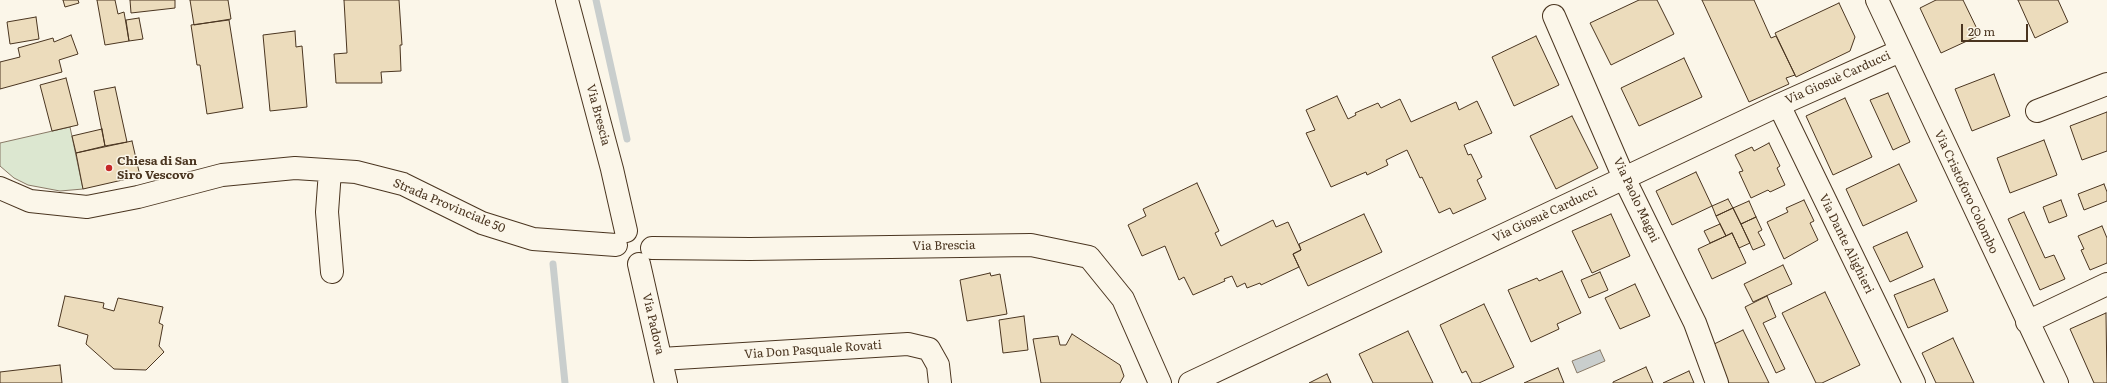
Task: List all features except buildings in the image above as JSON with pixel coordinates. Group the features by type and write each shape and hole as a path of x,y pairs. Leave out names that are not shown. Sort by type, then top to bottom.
{"street":[{"name":"Via Brescia","path":"567,0 612,169 621,238"},
{"name":"Via Cristoforo Colombo","path":"1877,0 2027,322 2057,383"},
{"name":"Via Paolo Magni","path":"1554,16 1624,178 1695,324 1717,383"},
{"name":"Via Giosuè Carducci","path":"1190,383 1779,105 1900,51"},
{"path":"2037,111 2107,84"},
{"name":"Via Dante Alighieri","path":"1779,105 1914,383"},
{"name":"Strada Provinciale 50","path":"0,188 30,201 87,207 138,197 222,175 294,168 356,172 403,184 482,223 532,239 621,238 632,229 644,232 648,236 645,256"},
{"path":"330,171 327,212 332,272"},
{"path":"621,238 617,251 623,261 628,264 645,256"},
{"name":"Via Brescia","path":"645,256 1031,245 1089,257 1123,299 1160,383"},
{"name":"Via Padova","path":"645,256 666,383"},
{"path":"2027,322 2107,284"},
{"name":"Via Don Pasquale Rovati","path":"661,359 908,344 929,349 938,365 940,383"}],"green space":[{"path":"70,127 83,189 60,191 28,185 14,178 0,166 0,143"}],"shaded area":[{"path":"1600,350 1605,361 1577,373 1572,361"}],"waterway":[{"path":"596,0 627,139"},
{"path":"553,264 565,383"}],"place":[{"name":"Chiesa di San Siro Vescovo","path":"109,168"}]}
